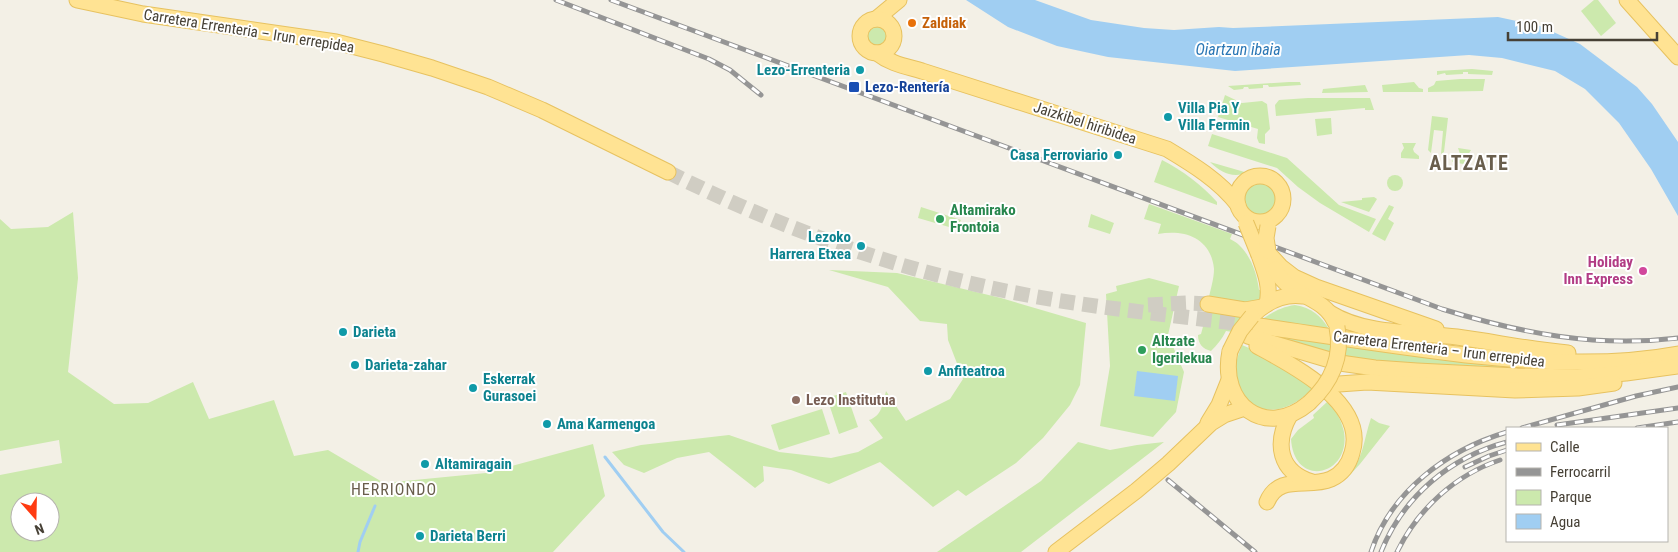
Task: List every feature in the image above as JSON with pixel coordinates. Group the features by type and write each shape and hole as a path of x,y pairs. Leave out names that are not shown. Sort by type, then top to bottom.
{"main road":[{"name":"Carretera Errenteria – Irun errepidea","path":"77,0 142,14 336,42 424,65 488,87 542,110 668,172"},
{"path":"1627,0 1678,57"},
{"path":"899,1 894,15 890,47 877,53 866,48 860,36 863,26 876,19 899,1"},
{"path":"876,19 885,21 893,33 902,56 916,70"},
{"name":"Jaizkibel hiribidea","path":"877,53 895,64 1167,149 1198,168 1225,191 1242,214"},
{"path":"1167,149 1195,155 1216,172 1235,180 1257,176 1270,178 1282,190 1284,195 1283,206 1278,215 1269,223 1266,238 1265,254 1269,295 1260,313"},
{"path":"1249,178 1237,195 1242,214 1282,280 1289,287 1315,301 1334,320 1340,343 1333,372 1314,398 1301,410 1290,415 1274,418 1261,416 1245,408 1236,396 1229,380 1230,351 1240,332 1280,297 1289,295 1305,296"},
{"path":"1242,214 1253,221 1269,223"},
{"path":"1265,254 1301,280 1458,337"},
{"path":"1208,304 1260,313"},
{"name":"Carretera Errenteria – Irun errepidea","path":"1260,313 1404,348 1519,360 1578,362 1624,360 1678,354"},
{"path":"1334,320 1341,320 1365,328 1458,337 1520,348 1624,360"},
{"name":"Carretera Errenteria – Irun errepidea","path":"1313,482 1331,478 1347,466 1354,449 1352,425 1343,407 1335,397 1299,370 1253,344 1248,336 1340,363 1417,372 1578,377 1678,366"},
{"path":"1314,398 1339,384 1367,382 1515,390 1578,388 1651,378 1678,366"},
{"path":"1205,428 1220,405 1229,380"},
{"path":"1056,552 1143,485 1205,428 1224,415 1245,408"},
{"path":"1290,415 1282,434 1282,455 1296,474 1303,479 1313,482"},
{"path":"1267,502 1272,492 1280,486 1313,482"}],"green space":[{"path":"1594,0 1598,0 1616,23 1601,36 1581,11"},
{"path":"877,26 884,29 887,36 884,43 877,46 870,43 867,36 870,29"},
{"path":"1472,69 1493,71 1492,75 1463,72 1463,74 1446,75 1445,73 1437,75 1437,71"},
{"path":"1485,79 1483,91 1428,92 1428,88 1434,85 1436,81"},
{"path":"1300,82 1301,85 1269,87 1268,85 1263,85 1263,88 1249,89 1244,87 1243,89 1234,90 1228,86"},
{"path":"1414,82 1419,88 1423,89 1423,92 1383,92 1382,85"},
{"path":"1365,85 1368,92 1322,93 1323,89"},
{"path":"1225,95 1242,103 1262,101 1267,104 1270,129 1265,134 1265,144 1259,143 1257,138 1258,129 1218,117"},
{"path":"1370,98 1374,110 1365,110 1365,108 1276,116 1275,105 1279,100"},
{"path":"1432,116 1448,118 1444,152 1441,154 1443,131 1434,130 1431,153 1428,150"},
{"path":"1331,118 1332,134 1317,136 1315,119"},
{"path":"1212,134 1287,158 1339,205 1376,219 1369,232 1320,203 1277,168 1208,146"},
{"path":"1402,143 1416,143 1413,149 1419,156 1419,159 1401,158 1404,148"},
{"path":"1458,148 1471,150 1468,155 1469,165 1452,162 1452,159 1460,154"},
{"path":"1162,160 1198,184 1217,202 1217,205 1154,182"},
{"path":"1210,162 1248,173 1227,174"},
{"path":"1395,175 1403,183 1395,191 1387,183"},
{"path":"1260,182 1267,183 1272,187 1276,192 1276,206 1272,211 1267,215 1260,216 1253,215 1248,211 1244,206 1243,199 1244,192 1248,187 1253,183"},
{"path":"1374,197 1377,199 1369,212 1341,202 1362,200 1362,198"},
{"path":"1149,204 1232,234 1230,239 1247,254 1256,276 1259,290 1262,290 1260,298 1256,302 1235,303 1209,297 1214,269 1208,250 1195,238 1187,235 1178,233 1158,234 1161,224 1144,219"},
{"path":"1389,205 1394,207 1388,219 1394,223 1385,241 1372,234"},
{"name":"Altamirako Frontoia","path":"921,207 961,220 956,229 918,218"},
{"path":"73,212 78,278 68,372 114,404 148,403 193,382 209,419 274,400 294,456 328,450 384,483 486,473 593,444 605,496 553,552 0,552 0,475 62,463 59,440 0,451 0,219 11,229 48,227"},
{"path":"1091,214 1114,223 1110,234 1088,227"},
{"path":"829,270 897,273 1001,298 1086,323 1080,385 1070,405 1043,438 1016,463 966,496 958,490 933,507 880,462 829,484 791,470 763,466 764,481 755,488 709,452 677,458 644,473 624,465 612,452 641,445 729,435 779,452 831,458 858,452 883,438 869,420 879,412 886,391 906,421 950,399 963,379 948,340 947,324 920,321 888,287"},
{"name":"Altzate Igerilekua","path":"1149,278 1179,286 1168,335 1184,372 1176,412 1153,437 1100,426 1110,366 1106,294 1117,291 1116,286"},
{"path":"1295,305 1315,313 1329,329 1261,320 1277,310"},
{"path":"1207,312 1244,316 1232,332 1226,331 1211,351 1202,346 1198,338 1198,335 1201,334"},
{"path":"1269,333 1505,365 1505,368 1360,361 1269,336"},
{"path":"1242,345 1297,375 1312,389 1304,397 1285,407 1275,410 1256,406 1241,389 1237,378 1236,362"},
{"path":"846,392 858,427 839,434 827,398"},
{"path":"1327,402 1336,412 1341,423 1344,432 1344,447 1339,459 1331,467 1321,471 1311,470 1302,465 1294,455 1291,439 1298,430 1314,418 1313,415"},
{"path":"822,409 830,434 779,450 771,425"},
{"path":"1371,418 1379,423 1390,426 1348,477 1360,456"},
{"path":"1078,442 1110,450 1164,442 1021,552 937,552 1041,481"}],"water":[{"name":"Oiartzun ibaia","path":"966,0 1035,0 1091,20 1144,28 1174,30 1498,17 1540,26 1580,44 1637,87 1652,104 1678,142 1678,216 1651,169 1619,123 1585,89 1555,71 1502,58 1469,55 1235,71 1108,57 1057,46 1008,27"},
{"path":"1137,371 1178,376 1175,401 1134,396"}],"waterway":[{"path":"605,457 663,532 684,552"},
{"path":"358,552 360,542 375,506"}],"tunnel":[{"path":"668,172 709,192 791,227 833,243 919,270 1037,297 1100,307 1258,326"},
{"path":"1148,305 1208,304"}],"railway":[{"path":"556,0 709,59 730,70 761,95"},
{"path":"611,0 1442,309 1500,325 1588,340 1648,341 1678,338"},
{"path":"1526,427 1636,396 1678,387"},
{"path":"1557,425 1678,408"},
{"path":"1644,427 1678,422"},
{"path":"1371,552 1380,530 1392,510 1424,476 1463,450 1506,432"},
{"path":"1381,552 1390,532 1402,514 1431,482 1466,458 1506,442"},
{"path":"1465,467 1506,450"},
{"path":"1397,552 1406,536 1427,508 1453,484 1484,466 1500,460"},
{"path":"1168,480 1255,552"}],"place":[{"name":"Zaldiak","path":"912,23"},
{"name":"Lezo-Errenteria","path":"860,70"},
{"name":"Lezo-Rentería","path":"854,87"},
{"name":"Villa Pia Y Villa Fermin","path":"1168,117"},
{"name":"Casa Ferroviario","path":"1118,155"},
{"name":"Altamirako Frontoia","path":"940,219"},
{"name":"Lezoko Harrera Etxea","path":"861,246"},
{"name":"Holiday Inn Express","path":"1643,271"},
{"name":"Darieta","path":"343,332"},
{"name":"Altzate Igerilekua","path":"1142,350"},
{"name":"Darieta-zahar","path":"355,365"},
{"name":"Anfiteatroa","path":"928,371"},
{"name":"Eskerrak Gurasoei","path":"473,388"},
{"name":"Lezo Institutua","path":"796,400"},
{"name":"Ama Karmengoa","path":"547,424"},
{"name":"Altamiragain","path":"425,464"},
{"name":"Darieta Berri","path":"420,536"}],"district":[{"name":"ALTZATE","path":"1469,163"},
{"name":"HERRIONDO","path":"394,489"}]}
